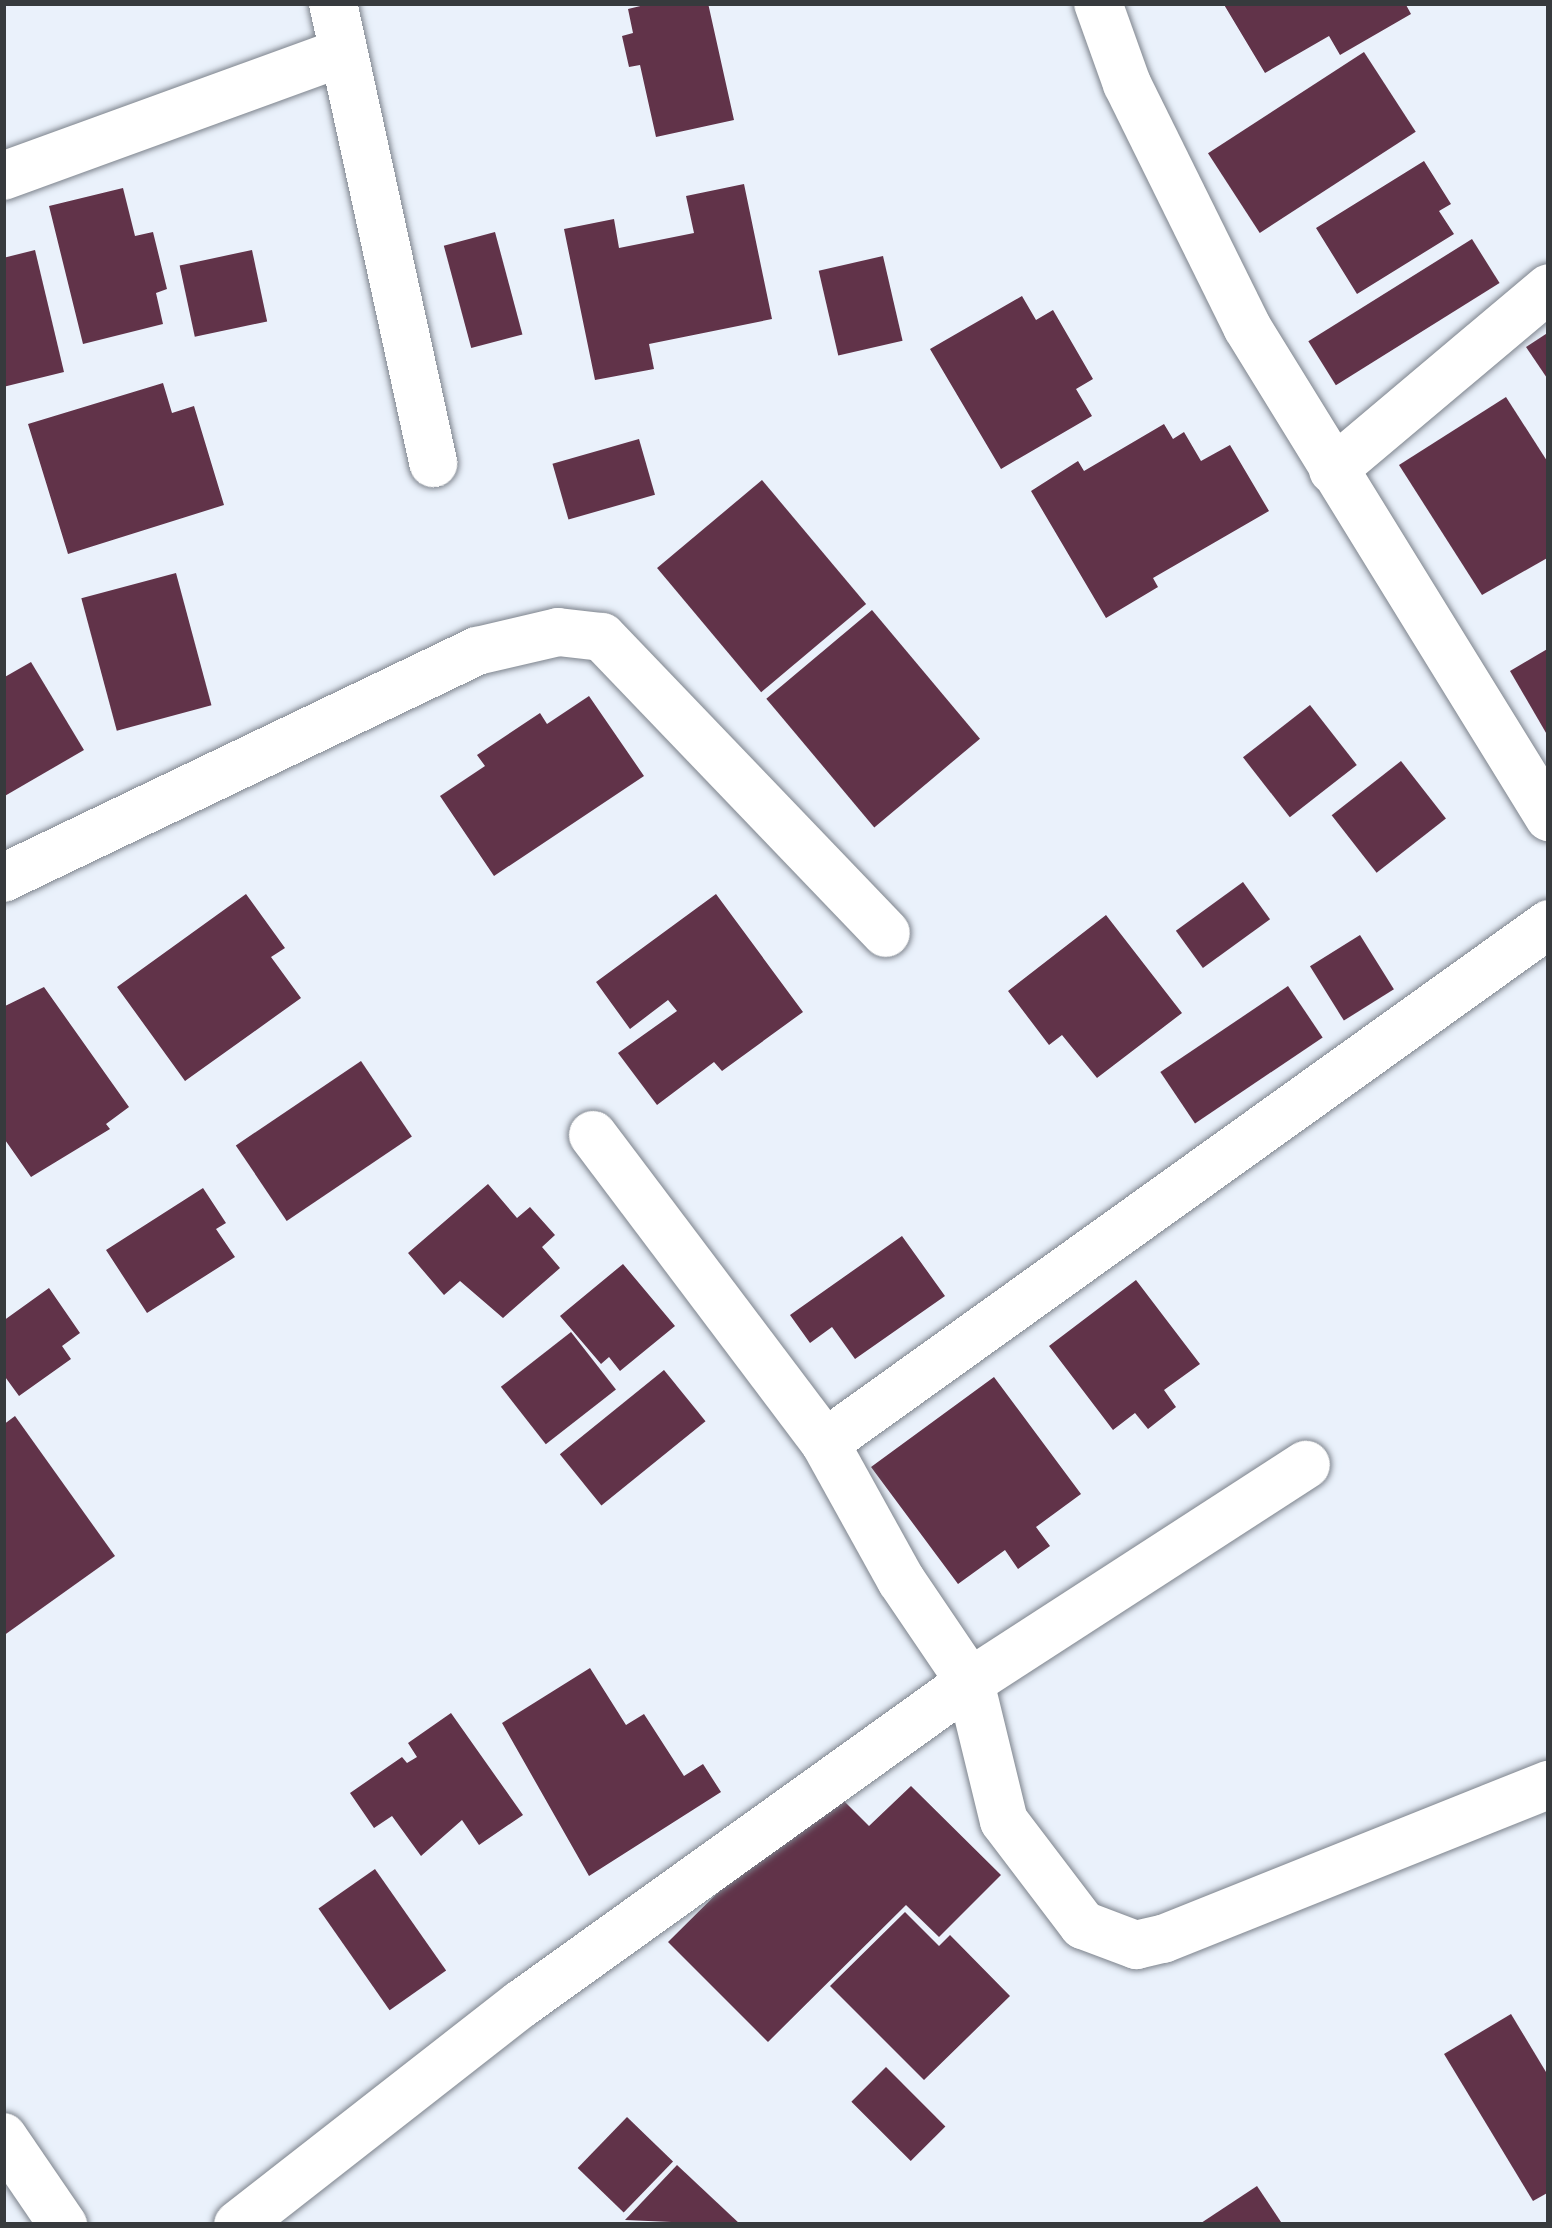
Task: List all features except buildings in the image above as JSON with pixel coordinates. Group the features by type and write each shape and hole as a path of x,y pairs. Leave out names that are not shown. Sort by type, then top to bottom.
{"street":[{"path":"333,3 433,463"},
{"path":"1098,3 1127,84 1247,327 1549,817"},
{"path":"3,176 343,52"},
{"path":"1334,470 1549,288"},
{"path":"3,878 477,652 558,632 602,637 886,933"},
{"path":"825,1443 1549,924"},
{"path":"593,1135 825,1443 901,1580 970,1682 1004,1821 1083,1925 1136,1945 1549,1785"},
{"path":"238,2225 520,2004 970,1682 1306,1465"},
{"path":"3,2137 63,2225"}]}
